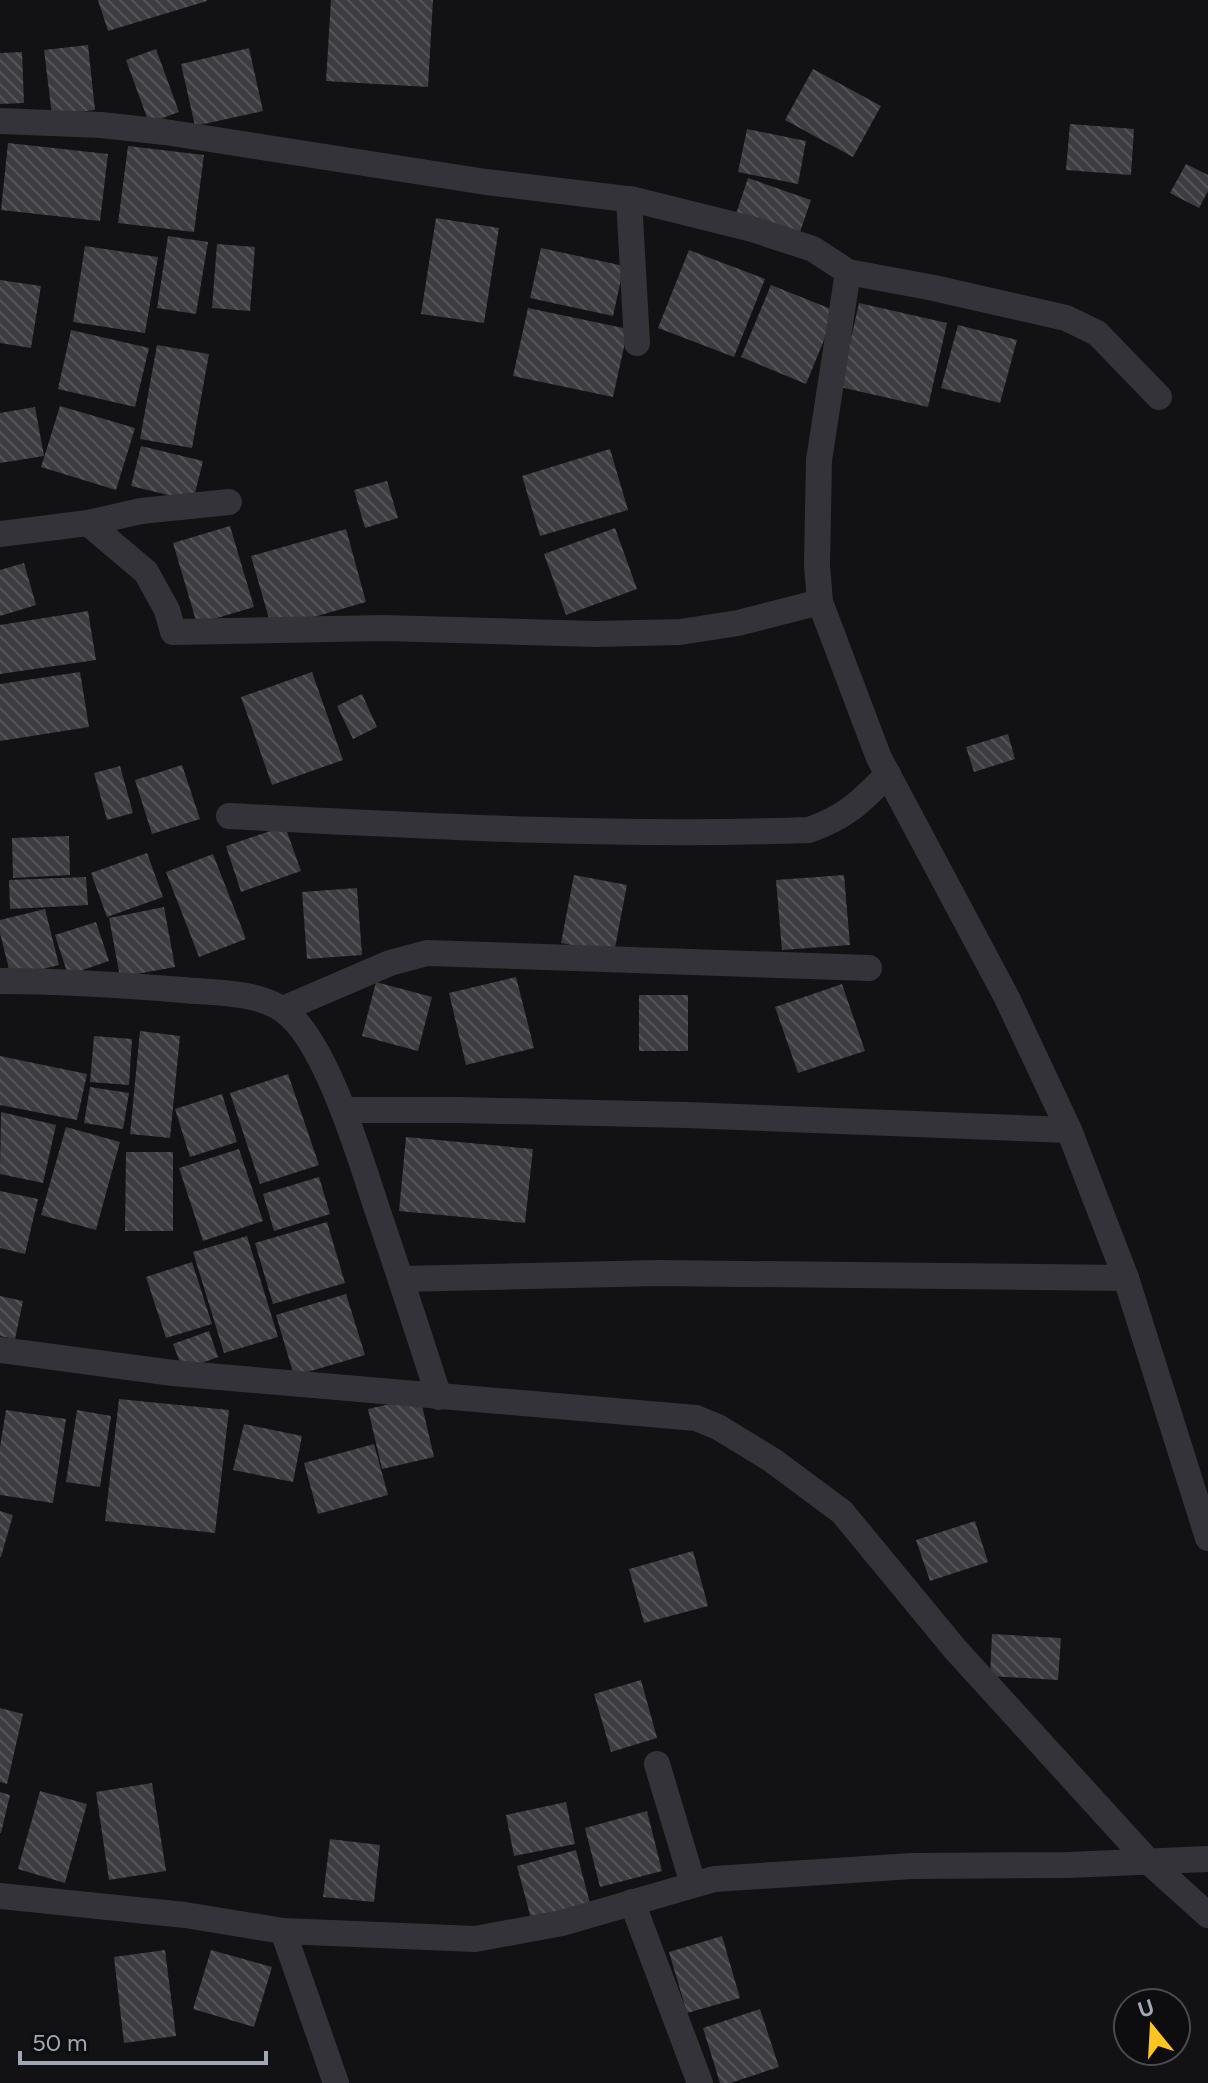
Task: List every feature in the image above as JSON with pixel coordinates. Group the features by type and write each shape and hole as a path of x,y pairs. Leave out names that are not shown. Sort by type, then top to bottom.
{"street":[{"path":"0,121 101,125 165,132 486,182 629,199 752,229 813,249 848,272 1066,318 1097,333 1159,397"},
{"path":"629,199 637,343"},
{"path":"848,272 819,460 817,565 820,602 879,758 1007,998 1069,1130 1126,1278 1208,1538"},
{"path":"0,534 88,523 141,511 229,502"},
{"path":"88,523 146,572 167,610 173,632 384,628 595,634 680,632 738,623 820,602"},
{"path":"229,816 608,830 809,830 847,813 888,774"},
{"path":"283,1009 390,963 427,953 869,968"},
{"path":"0,981 102,983 231,995 264,1000 283,1009 299,1024 311,1041 343,1110 439,1397"},
{"path":"343,1110 686,1115 1069,1130"},
{"path":"401,1279 658,1273 1126,1278"},
{"path":"0,1350 173,1373 696,1418 718,1427 772,1460 842,1512 955,1649 1148,1861 1208,1915"},
{"path":"657,1764 693,1884"},
{"path":"0,1896 185,1915 283,1931 475,1939 530,1930 693,1884 740,1876 912,1866 1208,1859"},
{"path":"632,1902 700,2083"},
{"path":"283,1931 336,2083"}],"building":[{"path":"98,0 207,0 207,1 108,31"},
{"path":"331,0 433,0 428,87 326,81"},
{"path":"88,45 95,110 52,115 44,50"},
{"path":"249,48 263,111 195,126 181,64"},
{"path":"156,49 179,112 149,123 126,60"},
{"path":"22,52 24,103 0,104 0,53"},
{"path":"813,69 881,106 853,157 785,120"},
{"path":"1070,124 1134,129 1131,175 1066,170"},
{"path":"747,129 806,141 798,184 738,172"},
{"path":"8,143 108,154 100,221 1,210"},
{"path":"128,146 204,155 194,232 118,223"},
{"path":"1186,164 1208,175 1208,191 1199,208 1170,193"},
{"path":"748,178 811,200 797,241 734,220"},
{"path":"436,218 499,228 484,323 421,314"},
{"path":"168,236 208,242 196,314 157,308"},
{"path":"217,244 255,247 250,311 212,308"},
{"path":"85,246 158,257 145,333 73,322"},
{"path":"541,248 624,266 613,316 530,298"},
{"path":"689,250 765,279 734,357 658,328"},
{"path":"0,280 41,286 31,348 0,343"},
{"path":"771,285 836,311 806,384 741,357"},
{"path":"859,303 947,323 928,407 840,387"},
{"path":"528,308 628,329 613,397 513,376"},
{"path":"958,325 1017,340 1000,403 941,388"},
{"path":"71,330 149,348 135,407 58,389"},
{"path":"157,345 209,354 192,448 140,439"},
{"path":"60,406 135,428 116,490 41,467"},
{"path":"35,407 44,456 0,463 0,413"},
{"path":"141,446 203,461 193,501 131,486"},
{"path":"610,449 628,510 540,536 522,476"},
{"path":"387,481 398,518 365,528 354,490"},
{"path":"230,526 254,607 197,624 173,543"},
{"path":"615,528 637,589 566,615 544,554"},
{"path":"346,529 366,602 272,629 251,556"},
{"path":"24,563 36,605 0,616 0,570"},
{"path":"88,611 96,660 0,674 0,625"},
{"path":"80,672 89,727 0,741 0,684"},
{"path":"312,672 343,760 272,785 241,697"},
{"path":"362,694 377,727 353,739 337,706"},
{"path":"1008,734 1015,759 974,772 966,747"},
{"path":"182,765 200,819 152,834 135,780"},
{"path":"120,766 133,813 107,820 94,773"},
{"path":"285,826 301,871 241,892 226,846"},
{"path":"69,836 70,875 13,878 12,838"},
{"path":"147,853 163,897 107,917 91,873"},
{"path":"213,854 246,939 199,957 166,872"},
{"path":"574,875 627,885 614,953 561,943"},
{"path":"844,875 850,945 782,950 776,880"},
{"path":"86,877 88,905 10,909 9,880"},
{"path":"357,888 362,955 307,959 302,892"},
{"path":"164,907 175,967 120,977 109,918"},
{"path":"45,909 59,965 11,977 0,933 0,920"},
{"path":"96,922 109,961 68,975 55,935"},
{"path":"516,977 534,1048 466,1065 449,993"},
{"path":"376,982 432,997 418,1051 362,1036"},
{"path":"842,984 865,1051 798,1073 775,1007"},
{"path":"639,995 688,995 688,1051 639,1051"},
{"path":"140,1031 180,1036 170,1138 130,1134"},
{"path":"94,1036 132,1039 129,1085 90,1082"},
{"path":"0,1056 87,1074 77,1120 0,1105"},
{"path":"288,1074 319,1165 260,1184 230,1093"},
{"path":"90,1087 129,1093 123,1129 84,1123"},
{"path":"222,1094 237,1142 190,1157 175,1109"},
{"path":"1,1112 56,1125 43,1183 0,1174"},
{"path":"66,1127 120,1142 96,1230 41,1215"},
{"path":"406,1137 533,1149 525,1223 399,1211"},
{"path":"239,1149 263,1221 203,1241 179,1168"},
{"path":"126,1152 173,1152 173,1231 125,1231"},
{"path":"319,1177 330,1214 274,1231 263,1194"},
{"path":"0,1191 38,1199 25,1254 0,1248"},
{"path":"327,1222 345,1283 273,1304 255,1243"},
{"path":"247,1236 278,1337 224,1353 193,1252"},
{"path":"192,1262 212,1324 166,1338 146,1277"},
{"path":"346,1294 365,1355 294,1376 276,1315"},
{"path":"0,1296 23,1301 15,1339 0,1336"},
{"path":"209,1331 218,1357 183,1370 173,1344"},
{"path":"420,1397 434,1457 382,1469 368,1409"},
{"path":"119,1399 229,1410 215,1533 105,1521"},
{"path":"6,1410 66,1419 53,1503 0,1495 0,1447"},
{"path":"77,1410 111,1416 100,1487 66,1482"},
{"path":"244,1424 302,1436 293,1482 233,1470"},
{"path":"374,1444 388,1495 318,1514 304,1463"},
{"path":"0,1511 13,1515 1,1557 0,1557"},
{"path":"975,1521 988,1562 930,1581 916,1540"},
{"path":"693,1551 708,1606 644,1623 629,1569"},
{"path":"992,1634 1061,1638 1058,1680 990,1676"},
{"path":"641,1680 657,1738 611,1752 594,1694"},
{"path":"0,1708 23,1714 7,1784 0,1782"},
{"path":"152,1783 166,1871 109,1880 96,1792"},
{"path":"40,1791 87,1804 65,1883 18,1869"},
{"path":"0,1792 10,1795 1,1833 0,1833"},
{"path":"566,1802 575,1844 514,1856 506,1815"},
{"path":"647,1811 662,1871 600,1887 585,1828"},
{"path":"330,1839 380,1845 374,1902 323,1897"},
{"path":"576,1850 592,1911 533,1926 517,1866"},
{"path":"722,1936 740,1998 687,2013 669,1952"},
{"path":"165,1950 176,2036 124,2043 114,1957"},
{"path":"211,1950 272,1967 254,2027 193,2009"},
{"path":"760,2009 779,2067 730,2083 720,2083 703,2028"}]}
